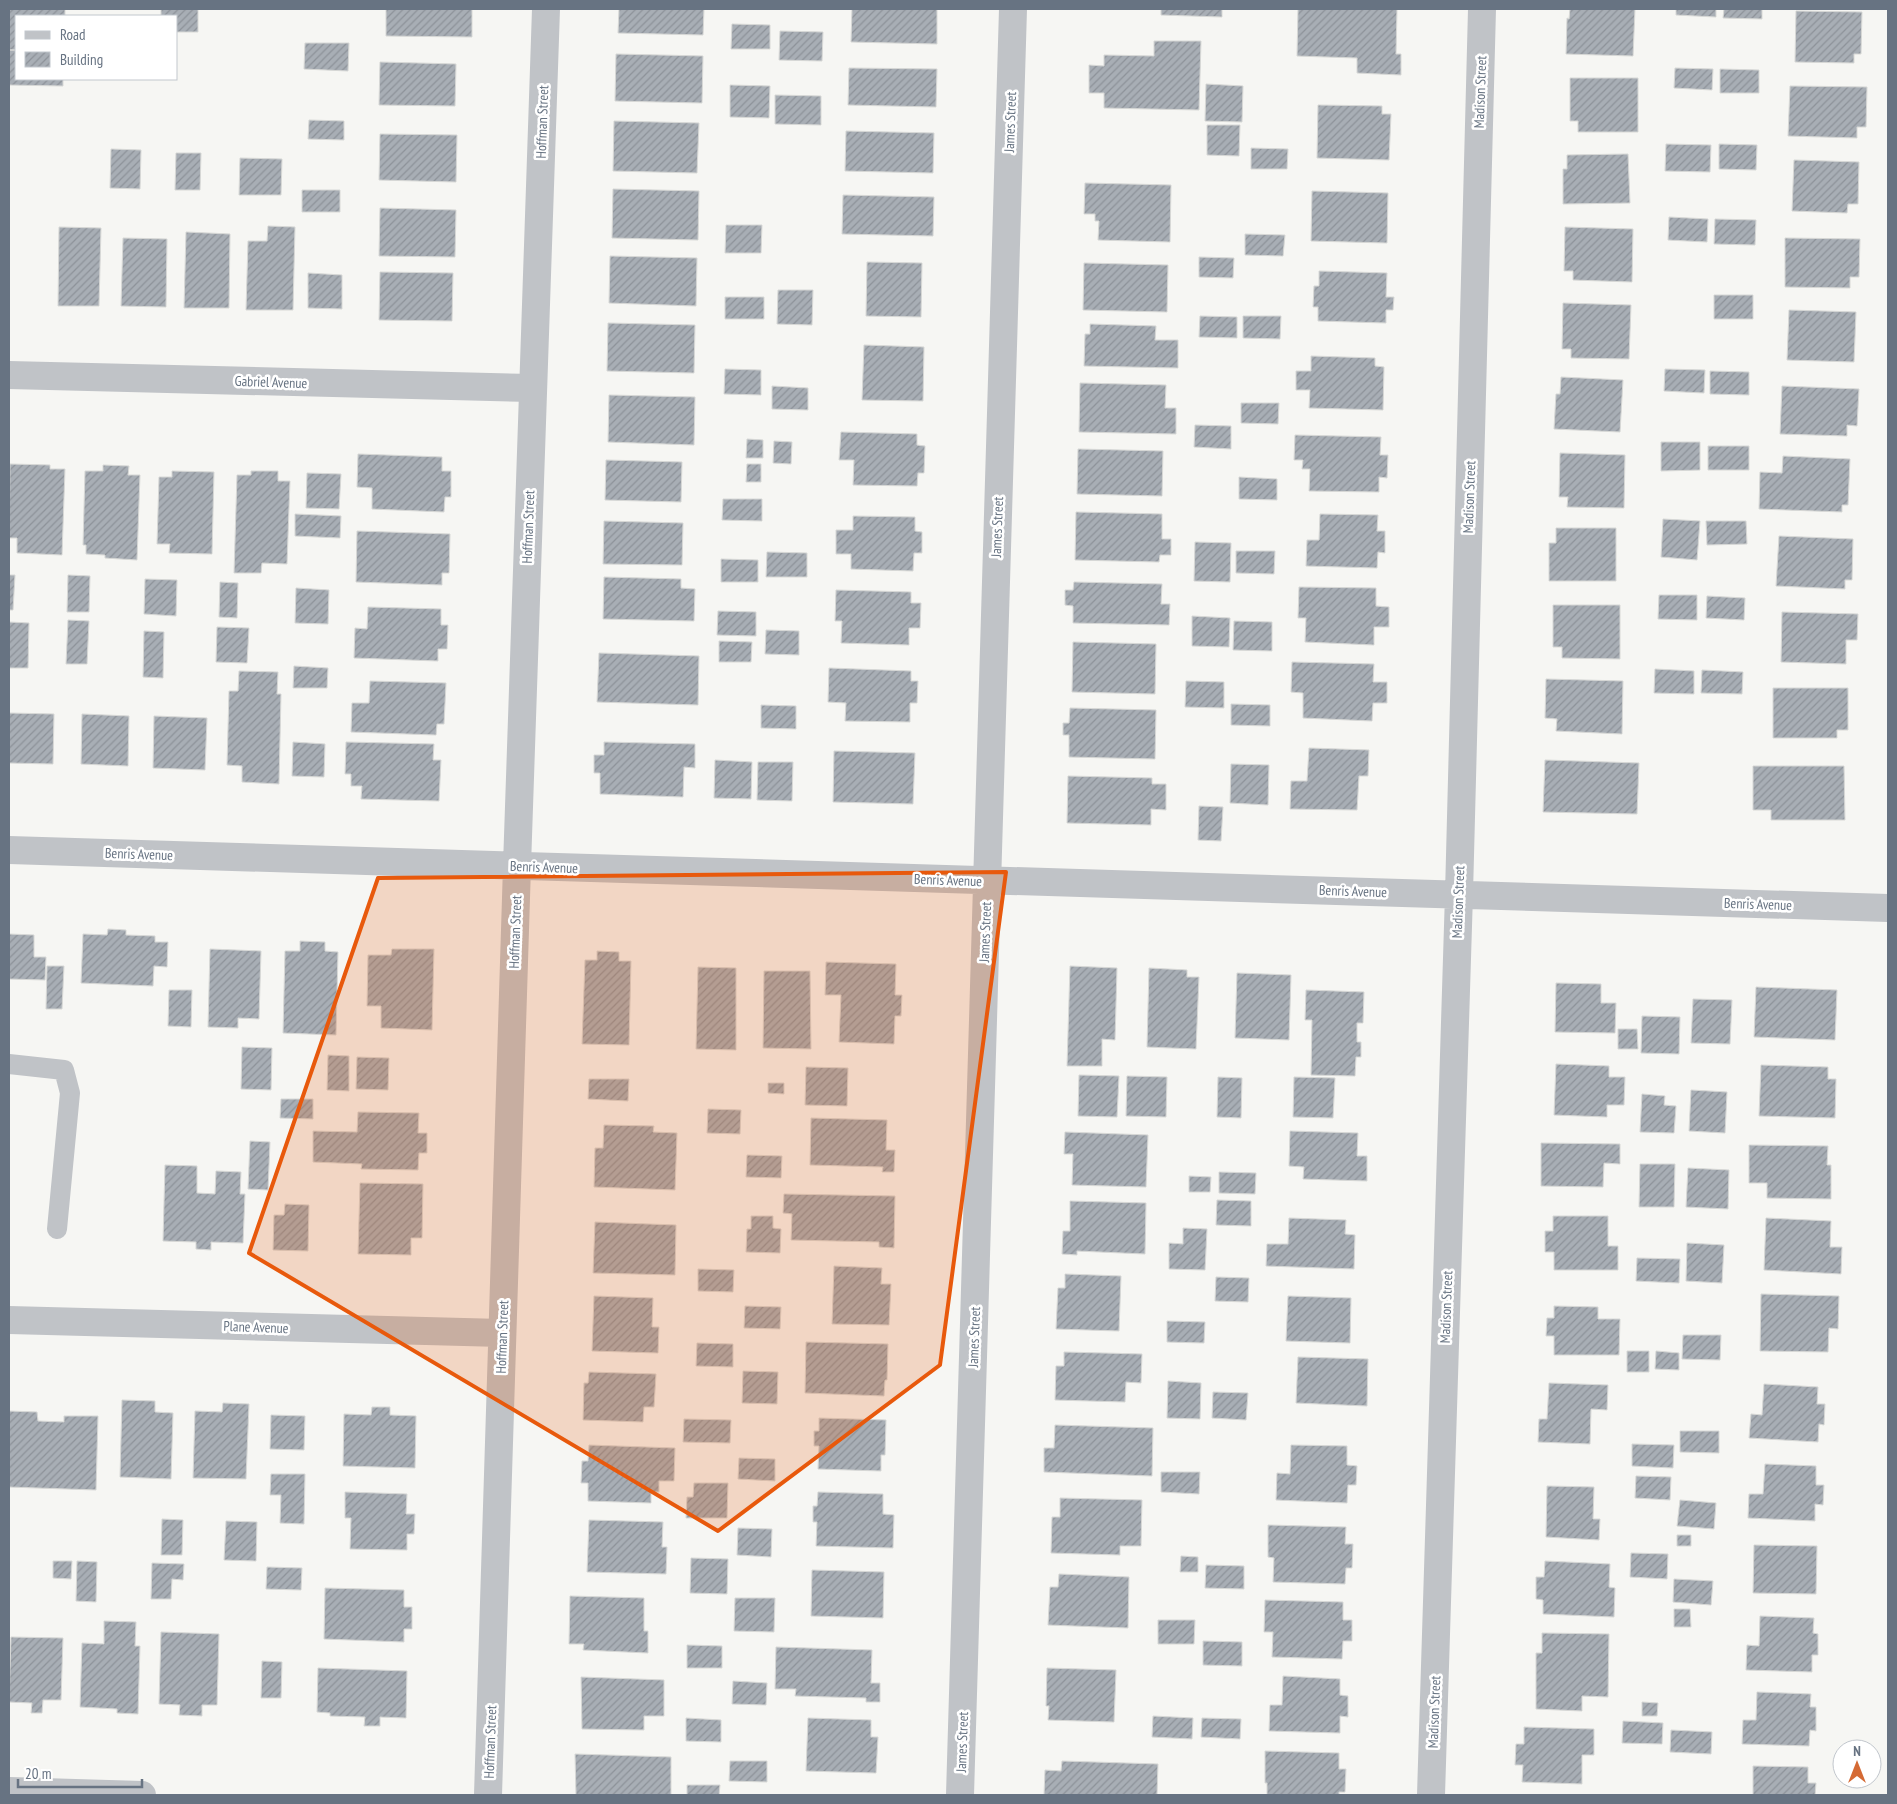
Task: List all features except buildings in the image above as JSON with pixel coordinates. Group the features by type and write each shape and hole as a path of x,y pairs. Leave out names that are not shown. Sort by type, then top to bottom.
{"street":[{"name":"Hoffman Street","path":"488,1795 532,388 546,9"},
{"name":"James Street","path":"960,1795 1013,9"},
{"name":"Madison Street","path":"1431,1795 1459,894 1482,9"},
{"name":"Gabriel Avenue","path":"9,375 532,388"},
{"name":"Benris Avenue","path":"9,850 1888,908"},
{"name":"Plane Avenue","path":"9,1320 502,1333"},
{"path":"9,1791 142,1795"}],"lane":[{"path":"9,1064 64,1070 70,1093 57,1229"}],"highlighted area":[{"path":"1006,872 940,1365 718,1531 249,1253 378,878"}]}
